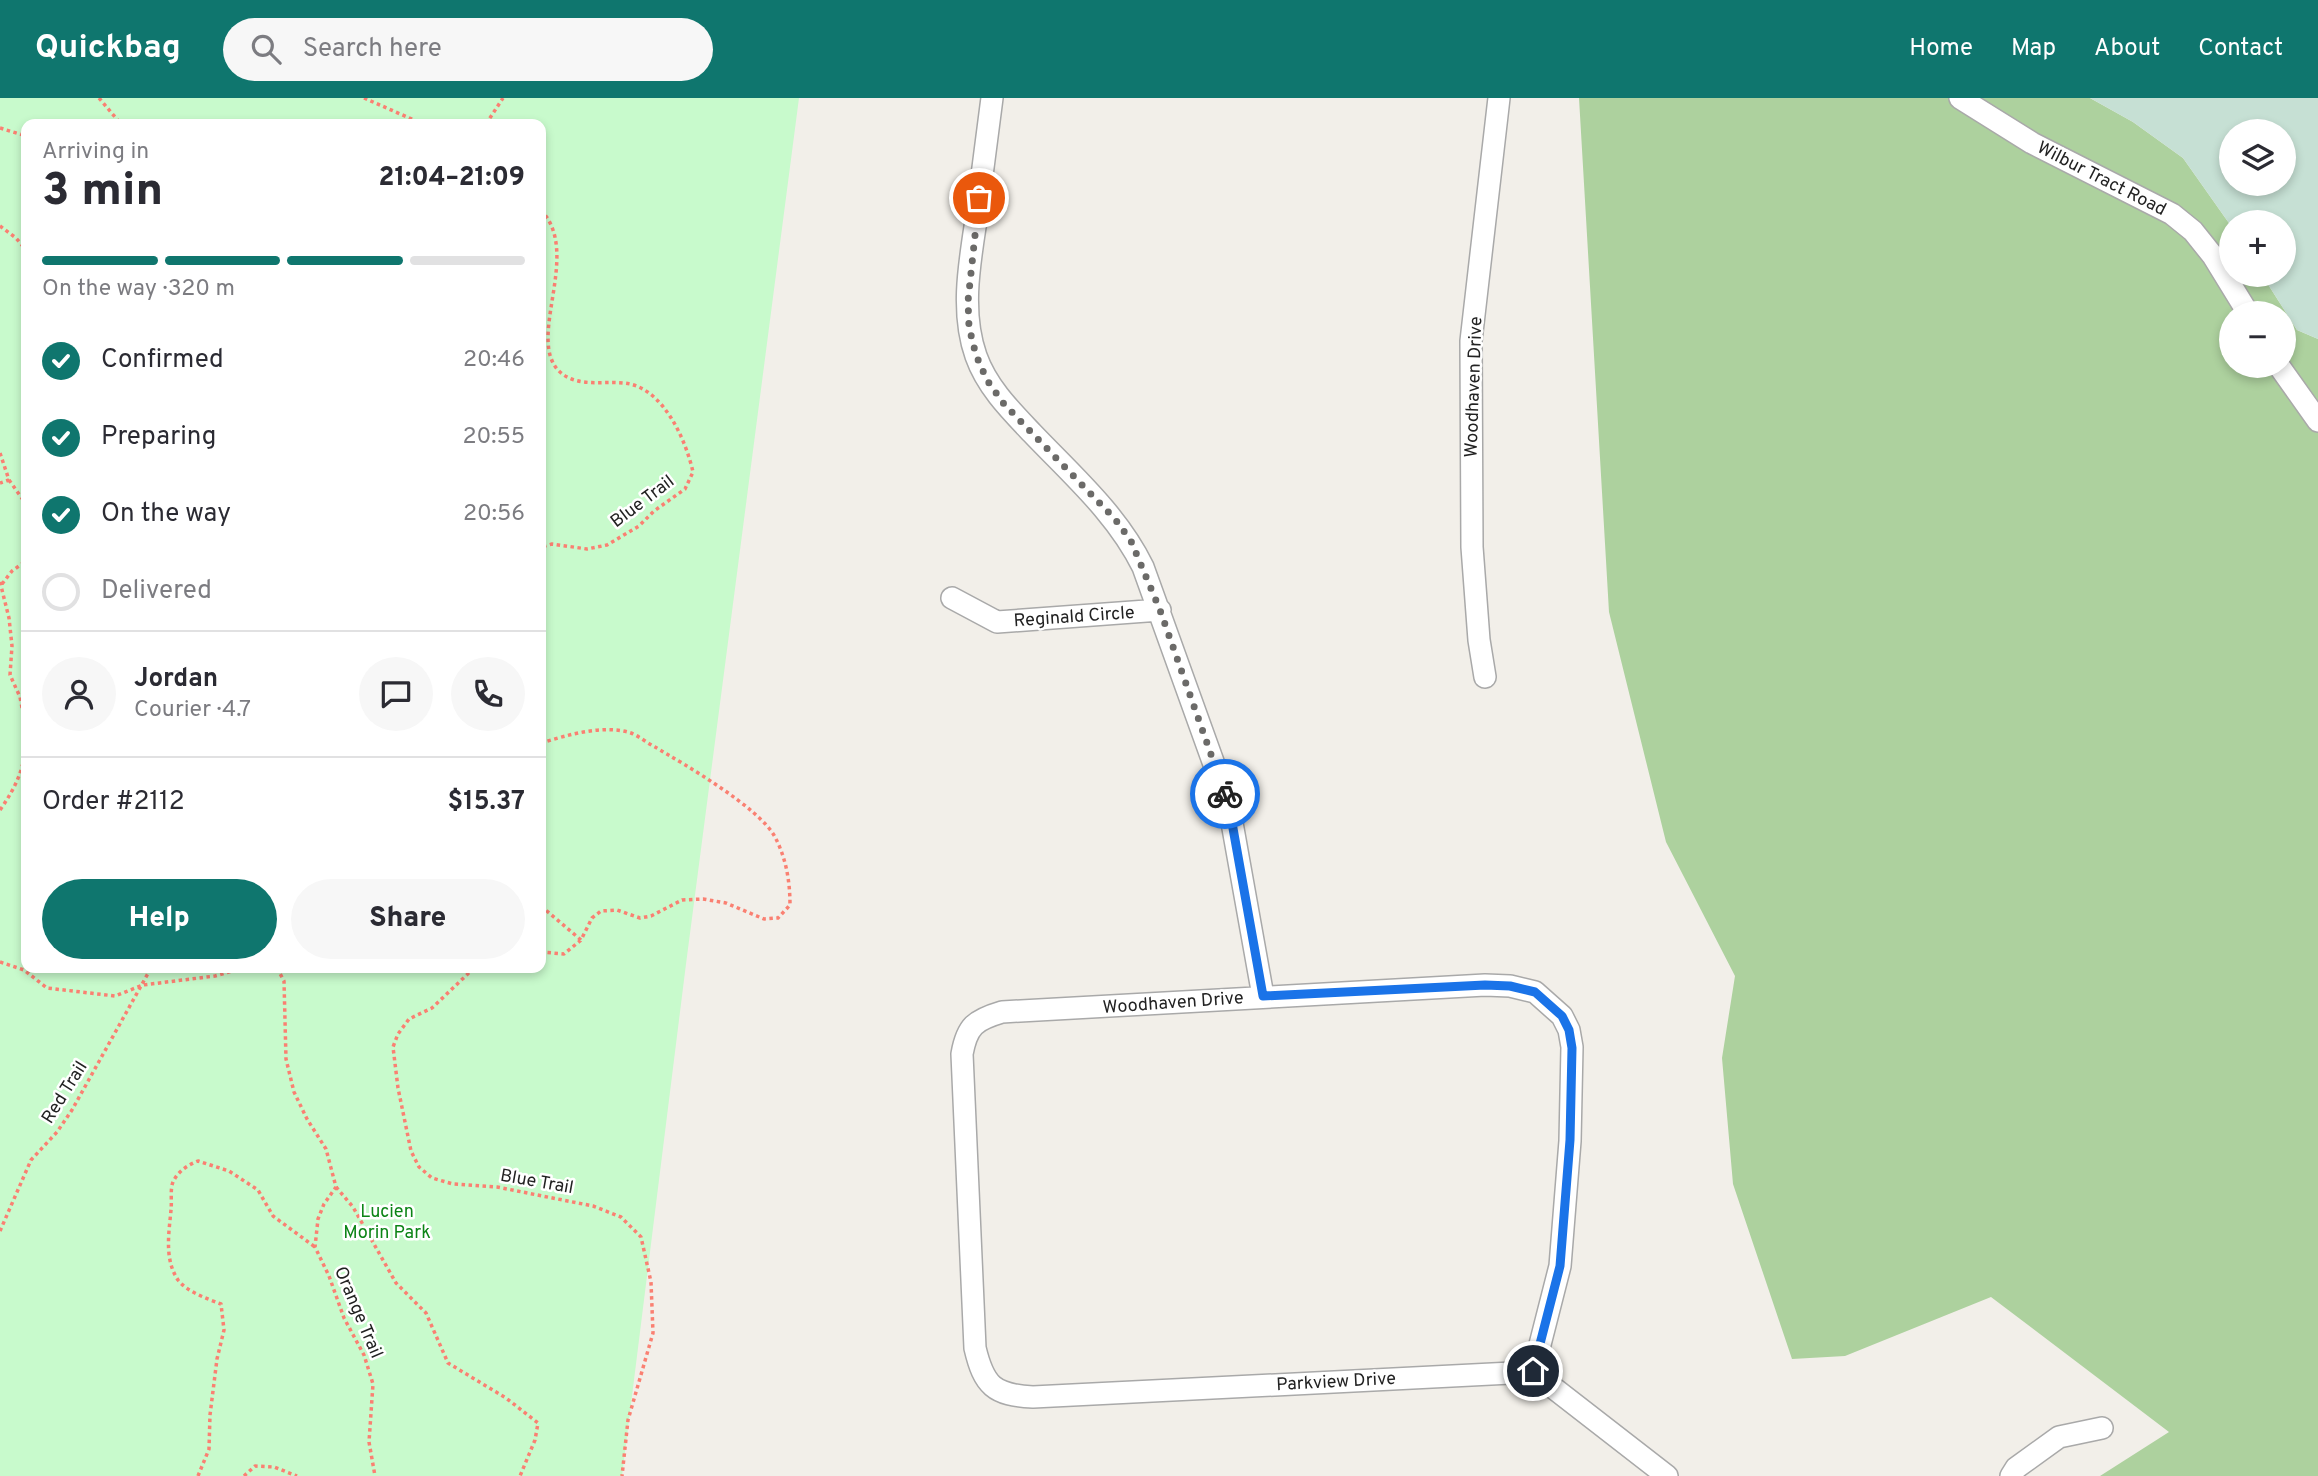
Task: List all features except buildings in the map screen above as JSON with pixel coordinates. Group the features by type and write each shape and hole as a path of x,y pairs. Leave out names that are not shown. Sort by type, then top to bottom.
{"street":[{"path":"992,98 969,272 969,327 976,355 987,380 1004,404 1115,519 1131,541 1160,610 1229,806 1263,996"},
{"name":"Woodhaven Drive","path":"1485,677 1479,640 1472,547 1471,341 1499,98"},
{"name":"Wilbur Tract Road","path":"1960,98 2032,142 2172,214 2193,231 2213,256 2241,301"},
{"path":"2288,378 2318,421"},
{"name":"Reginald Circle","path":"953,598 997,622 1160,610"},
{"name":"Woodhaven Drive","path":"980,1369 975,1348 962,1054 965,1037 975,1023 1002,1012 1485,985 1510,986 1535,992 1562,1016 1569,1030 1572,1048 1569,1154 1560,1266 1533,1371"},
{"name":"Parkview Drive","path":"980,1369 993,1387 1010,1396 1033,1397 1533,1371"},
{"path":"1533,1371 1667,1476"},
{"path":"2011,1476 2016,1468 2059,1437 2102,1428"}],"path":[{"path":"99,98 117,119"},
{"path":"364,98 412,119"},
{"path":"489,119 503,98"},
{"path":"0,128 21,134"},
{"name":"Blue Trail","path":"546,216 556,236 556,284 549,346 558,369 570,378 586,383 629,384 646,390 656,399 678,430 694,472 685,489 654,511 639,526 607,545 587,550 552,544 546,546"},
{"path":"0,226 21,244"},
{"path":"0,453 9,480 21,497"},
{"path":"0,483 9,480"},
{"path":"21,565 1,583 10,627 10,675 21,702"},
{"path":"546,742 603,730 631,733 703,777 760,817 775,836 790,880 790,905 778,918 764,919 726,903 704,900 682,900 651,916 640,918 617,910 601,911 592,918 581,940 564,954 546,952"},
{"path":"0,810 17,785 21,773"},
{"path":"546,910 581,940"},
{"path":"0,962 21,969"},
{"path":"28,973 47,988 115,996 143,985 226,973"},
{"name":"Red Trail","path":"0,1231 31,1160 72,1111 149,973"},
{"path":"280,973 284,982 286,1059 294,1092 326,1149 336,1187 353,1208 396,1283 426,1313 448,1363 506,1398 537,1423 535,1440 520,1476"},
{"name":"Blue Trail","path":"469,973 432,1008 409,1019 398,1034 393,1047 411,1151 419,1167 432,1178 453,1184 498,1187 593,1206 621,1217 641,1237 651,1282 653,1333 628,1420 622,1476"},
{"path":"198,1476 209,1449 217,1359 224,1330 221,1304 198,1294 179,1281 169,1253 172,1183 185,1167 198,1161 229,1171 258,1190 273,1216 315,1247"},
{"path":"315,1247 318,1219 324,1204 336,1187"},
{"name":"Orange Trail","path":"315,1247 344,1318 364,1355 373,1384 369,1442 375,1476"},
{"path":"244,1476 255,1466 274,1467 297,1476"}],"green space":[{"name":"Lucien Morin Park","path":"0,98 799,98 622,1476 0,1476"},
{"path":"1579,98 2090,98 2133,122 2183,158 2220,210 2219,287 2270,287 2279,301 2219,301 2219,378 2296,378 2296,328 2318,339 2318,1476 2100,1476 2169,1432 1991,1297 1845,1356 1792,1359 1733,1184 1722,1058 1735,976 1666,842 1609,612"},
{"path":"2090,98 2318,98 2318,339 2296,328 2296,301 2279,301 2270,287 2296,287 2296,210 2220,210 2183,158 2133,122"}],"way so far":[{"path":"979,198 968,301 969,327 976,355 987,380 1004,404 1115,519 1131,541 1160,610 1225,794"}],"route":[{"path":"1225,794 1263,996 1510,986 1535,992 1552,1004 1562,1016 1569,1030 1572,1048 1570,1140 1560,1266 1533,1371"}]}
